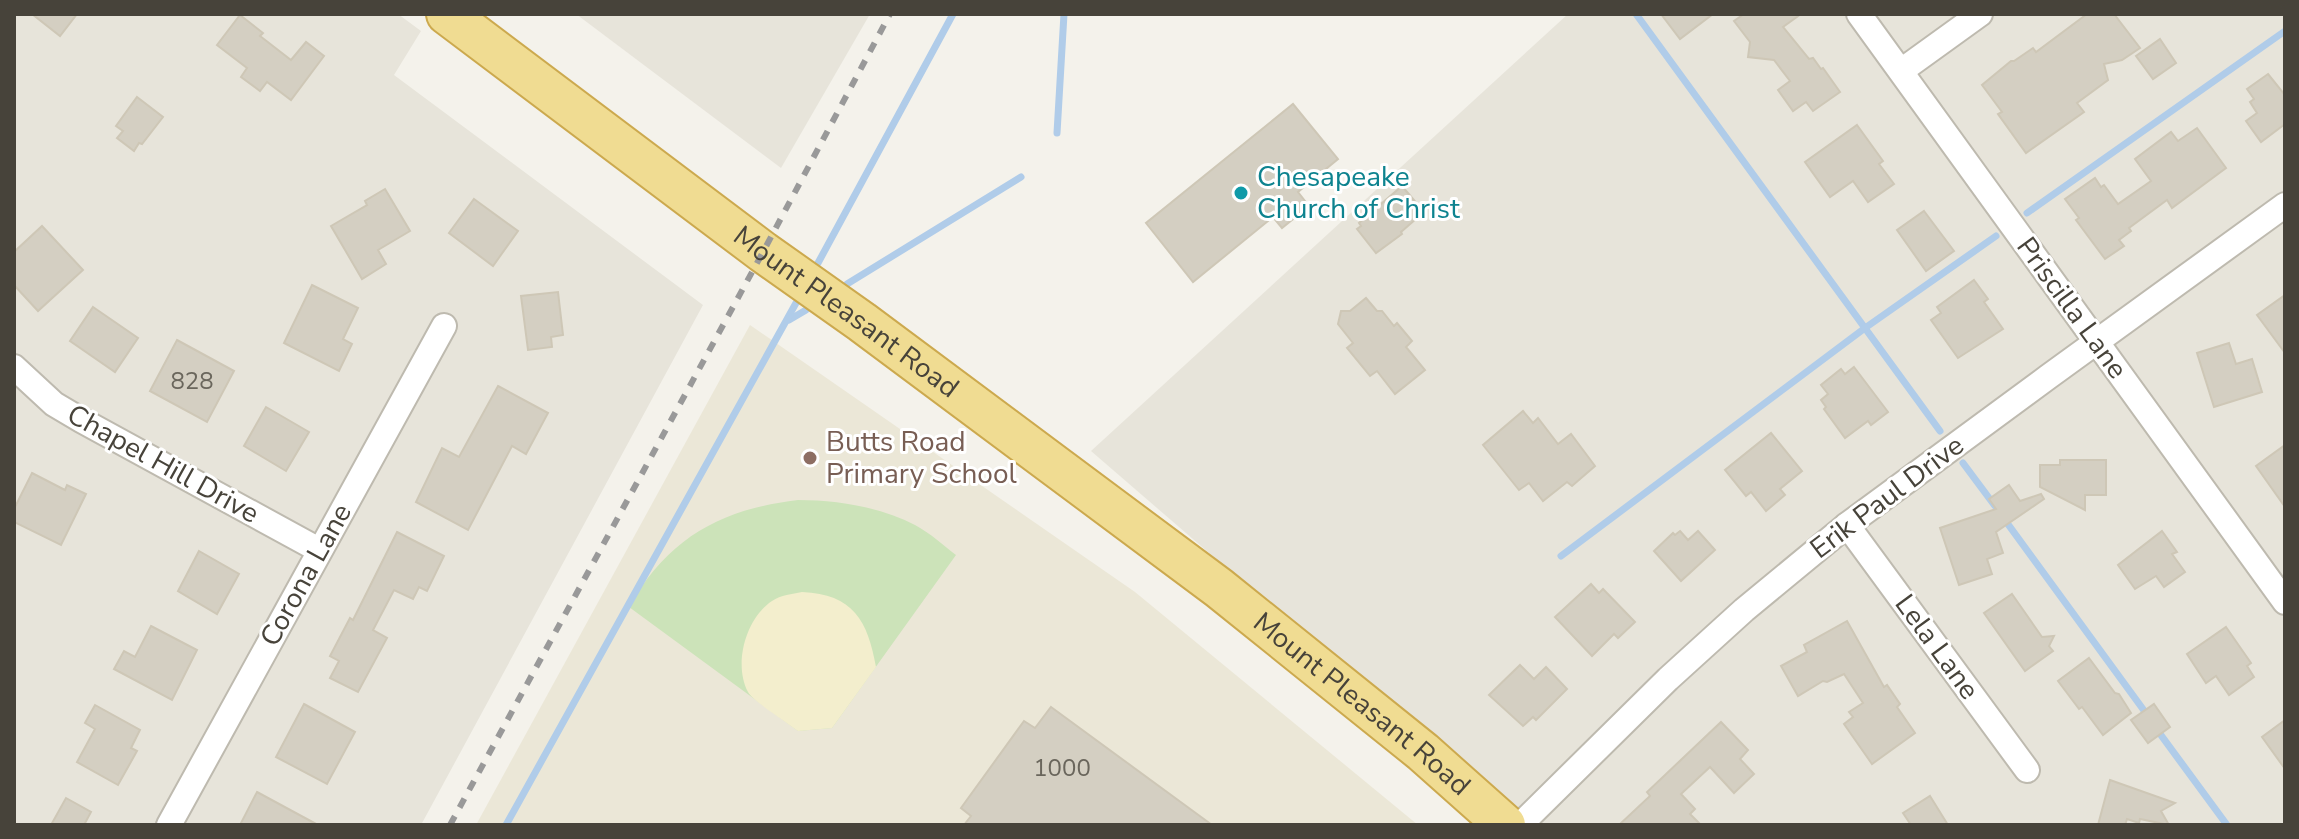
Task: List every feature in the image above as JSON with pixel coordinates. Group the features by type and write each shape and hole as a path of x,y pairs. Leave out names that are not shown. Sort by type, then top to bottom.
{"highway":[{"name":"Mount Pleasant Road","path":"447,14 763,252 1214,583 1413,743 1505,825"}],"street":[{"name":"Priscilla Lane","path":"1859,14 2285,602"},
{"path":"1901,71 1980,14"},
{"name":"Erik Paul Drive","path":"1520,825 1668,679 1744,610 1847,525 2285,205"},
{"name":"Corona Lane","path":"169,825 444,326"},
{"name":"Chapel Hill Drive","path":"14,367 54,404 319,550"},
{"name":"Lela Lane","path":"1847,525 2027,770"}],"shaded area":[{"path":"14,14 398,14 421,31 394,75 703,305 421,825 14,825"},
{"path":"576,14 870,14 781,168"},
{"path":"1568,14 2285,14 2285,825 1524,825 1091,451"},
{"name":"Butts Road Primary School","path":"750,325 1135,592 1418,825 476,825"}],"green space":[{"path":"798,500 843,503 888,514 921,528 956,555 832,728 798,731 629,607 661,562 699,531 745,511"}],"sand":[{"path":"802,592 834,598 846,604 863,624 873,651 876,667 832,728 798,731 751,696 744,681 742,655 755,618 775,599"}],"building":[{"path":"32,14 77,14 60,36"},
{"path":"1661,14 1713,14 1680,39"},
{"path":"1744,14 1801,14 1783,27 1809,59 1813,58 1823,68 1840,92 1813,111 1806,102 1793,111 1778,90 1790,81 1774,60 1748,57 1750,42 1734,21"},
{"path":"2087,14 2114,14 2140,48 2122,60 2104,64 2108,80 2077,103 2084,112 2026,153 1982,85 2011,61 2033,48 2036,52"},
{"path":"240,15 263,33 260,36 291,60 306,42 324,56 291,100 267,82 260,91 241,77 247,68 217,45"},
{"path":"2160,39 2176,63 2153,79 2136,56"},
{"path":"2268,74 2285,95 2285,124 2261,142 2246,121 2257,113 2250,102 2254,99 2247,89"},
{"path":"137,97 163,117 134,151 117,138 123,131 116,126"},
{"name":"Chesapeake Church of Christ","path":"1293,104 1338,159 1298,192 1309,206 1282,228 1273,217 1193,282 1146,223"},
{"path":"1857,125 1883,161 1879,164 1894,184 1868,202 1853,181 1830,197 1805,162"},
{"path":"2197,128 2226,168 2172,208 2167,200 2129,228 2131,231 2119,240 2124,246 2105,259 2076,220 2079,218 2065,199 2095,178 2118,204 2151,181 2135,159 2171,132 2178,141"},
{"path":"1402,186 1424,212 1402,234 1376,253 1357,229 1361,226 1359,223"},
{"path":"385,189 410,231 378,250 386,264 362,279 331,226 367,205 365,201"},
{"path":"474,199 518,231 493,266 449,233"},
{"path":"1924,211 1954,251 1926,271 1897,230"},
{"path":"42,226 83,270 38,311 14,285 14,252"},
{"path":"1974,280 1988,299 1984,302 2003,329 1958,358 1931,320 1941,313 1937,307"},
{"path":"312,285 358,308 343,339 352,344 339,371 284,343"},
{"path":"558,292 563,335 551,337 552,347 528,350 521,296"},
{"path":"2285,295 2285,353 2257,315"},
{"path":"1366,298 1394,326 1397,323 1412,341 1406,347 1425,370 1395,394 1377,371 1370,376 1347,348 1353,343 1338,324 1341,311 1350,311"},
{"path":"93,307 138,338 115,372 70,341"},
{"path":"177,340 234,371 207,422 150,391"},
{"path":"2229,343 2236,364 2252,359 2262,392 2214,407 2197,353"},
{"path":"1854,367 1888,412 1871,425 1868,421 1845,438 1824,409 1826,407 1821,400 1828,394 1821,385 1841,369 1845,374"},
{"path":"498,386 548,413 526,454 512,446 468,530 416,502 442,448 459,457"},
{"path":"266,407 309,432 286,471 244,446"},
{"path":"1523,411 1533,423 1538,418 1558,444 1571,434 1595,466 1572,486 1567,482 1543,501 1529,483 1519,490 1483,445"},
{"path":"1771,433 1802,471 1780,489 1785,495 1766,511 1751,492 1746,496 1725,470"},
{"path":"2285,445 2285,507 2256,466"},
{"path":"2060,460 2106,460 2106,495 2085,495 2085,510 2040,487 2040,465 2060,465"},
{"path":"32,473 65,490 67,485 86,494 61,545 14,522 14,509"},
{"path":"2009,485 2020,501 2041,494 2044,499 1996,532 2003,553 1987,559 1992,574 1959,585 1940,528 1996,509 1989,499"},
{"path":"1680,531 1688,540 1698,531 1715,550 1681,581 1654,551 1673,533 1675,535"},
{"path":"2162,531 2177,552 2172,554 2185,572 2164,587 2156,576 2135,589 2118,565"},
{"path":"397,532 444,556 427,591 419,587 413,599 394,590 373,630 387,638 358,692 330,678 339,661 330,656 350,618 353,620"},
{"path":"199,551 239,574 217,614 178,591"},
{"path":"1591,584 1599,593 1603,589 1635,622 1618,638 1614,634 1592,656 1555,617"},
{"path":"2012,594 2042,637 2054,636 2049,646 2053,651 2025,671 1984,613"},
{"path":"1847,621 1884,687 1887,685 1900,704 1897,707 1915,733 1872,764 1844,724 1853,717 1849,712 1863,703 1844,674 1823,681 1798,696 1781,666 1807,652 1804,645"},
{"path":"151,626 197,650 172,700 114,669 124,651 135,657"},
{"path":"2226,627 2251,663 2247,666 2254,677 2229,695 2216,676 2206,683 2187,654"},
{"path":"2089,658 2131,713 2103,735 2058,681"},
{"path":"1520,665 1534,679 1546,667 1567,689 1536,720 1533,717 1523,726 1489,695"},
{"path":"304,704 355,732 327,784 276,757"},
{"path":"2154,704 2170,727 2148,743 2131,720"},
{"path":"95,705 140,730 131,748 137,751 118,785 77,762 95,729 85,723"},
{"path":"1051,707 1212,825 964,825 971,816 961,808 1024,721 1035,728"},
{"path":"2285,720 2285,769 2262,737"},
{"path":"1721,722 1748,750 1740,759 1754,774 1734,793 1710,767 1681,794 1695,809 1690,814 1701,825 1619,825 1650,796 1647,792"},
{"path":"2110,780 2175,803 2161,811 2169,825 2127,819 2125,825 2098,825"},
{"path":"257,792 318,825 240,825"},
{"path":"1930,796 1948,825 1911,825 1903,813"},
{"path":"66,798 91,812 84,825 51,825"}],"waterway":[{"path":"818,263 953,14"},
{"path":"1057,133 1064,14"},
{"path":"1636,14 1940,431"},
{"path":"2027,213 2285,31"},
{"path":"847,284 1021,177"},
{"path":"1561,556 1865,328 1996,236"},
{"path":"506,825 796,303"},
{"path":"789,320 806,310"},
{"path":"1963,463 1995,506"},
{"path":"2002,516 2148,716"},
{"path":"2155,727 2227,825"}],"railway":[{"path":"450,825 890,14"}],"place":[{"name":"Chesapeake Church of Christ","path":"1241,193"},
{"name":"Butts Road Primary School","path":"810,458"}]}
